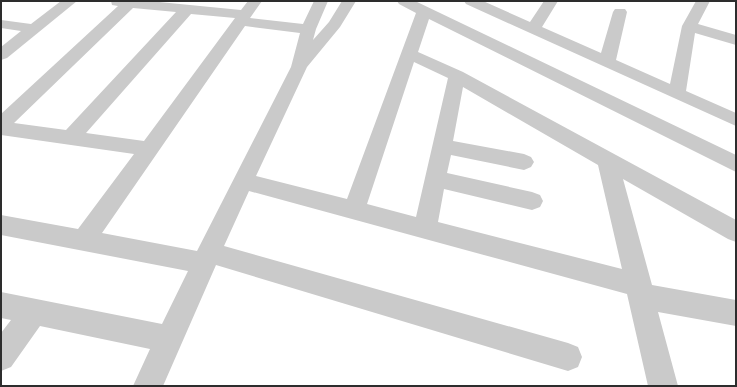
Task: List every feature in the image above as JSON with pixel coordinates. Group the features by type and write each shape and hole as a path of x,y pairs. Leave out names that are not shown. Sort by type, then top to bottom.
{"street":[{"path":"1,55 70,1"},
{"path":"111,1 187,9 247,12 308,29"},
{"path":"148,386 243,181 299,67 308,29 320,1"},
{"path":"299,67 335,24 349,1"},
{"path":"404,1 736,164"},
{"path":"473,1 736,120"},
{"path":"533,29 551,1"},
{"path":"677,94 689,26 703,1"},
{"path":"1,126 130,3"},
{"path":"70,138 187,9"},
{"path":"354,210 424,11"},
{"path":"84,240 247,12"},
{"path":"607,62 620,12"},
{"path":"1,24 35,29"},
{"path":"689,26 736,40"},
{"path":"410,54 457,76 608,162 736,232"},
{"path":"425,229 457,76"},
{"path":"1,126 148,149"},
{"path":"442,146 524,162"},
{"path":"608,162 663,386"},
{"path":"435,179 532,201"},
{"path":"243,181 425,229 640,291 736,313"},
{"path":"1,225 84,240 207,258 568,357"},
{"path":"1,304 169,339"},
{"path":"1,358 34,312"}]}
